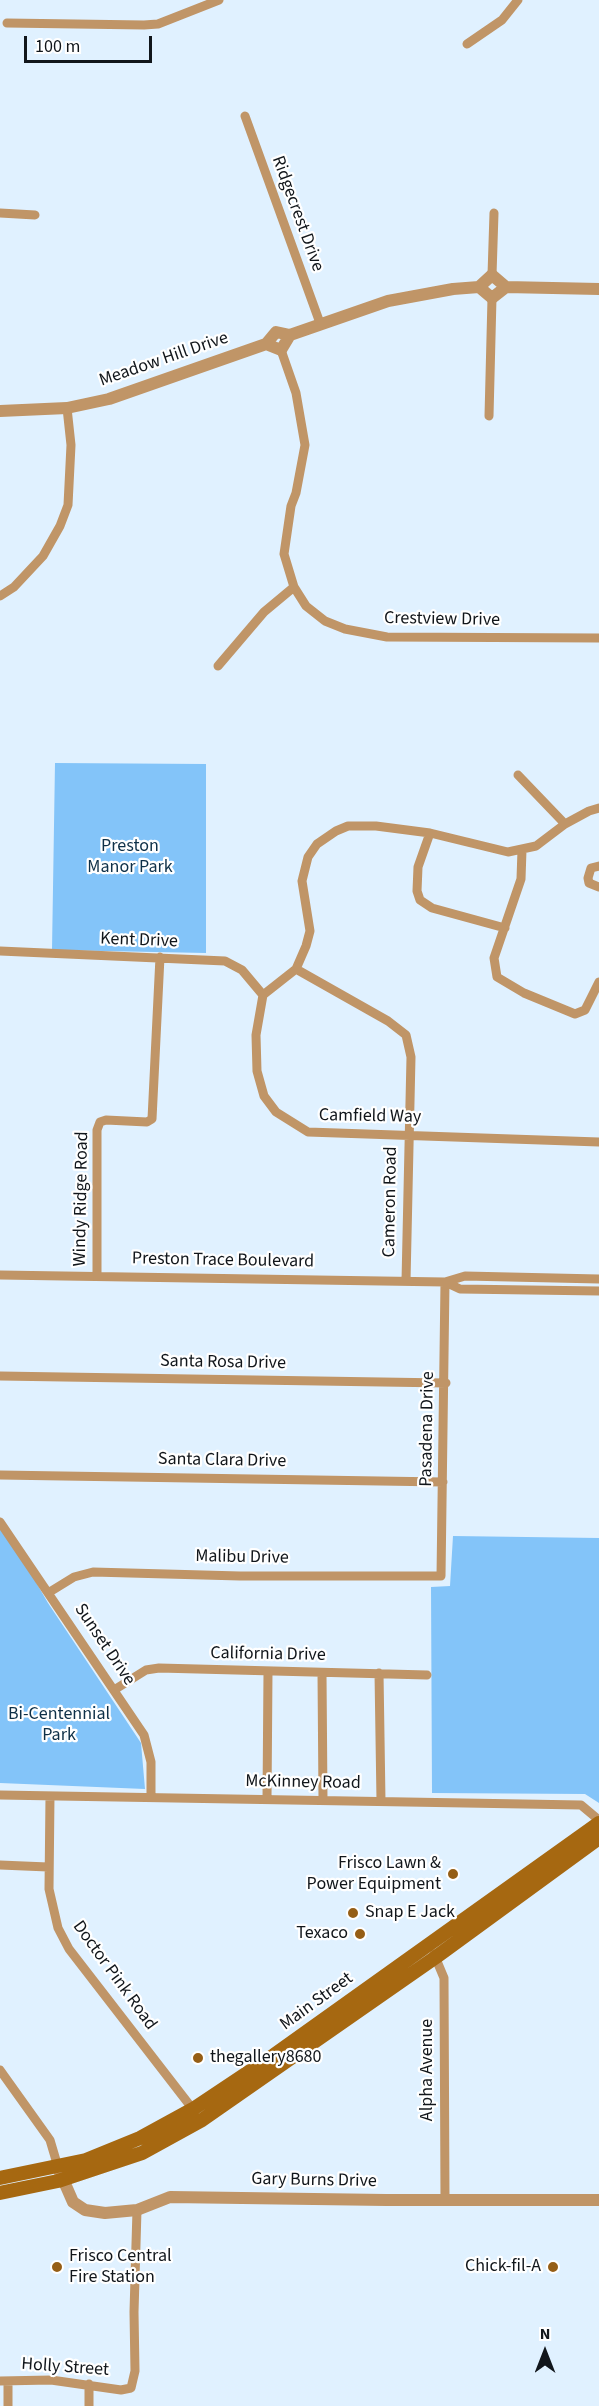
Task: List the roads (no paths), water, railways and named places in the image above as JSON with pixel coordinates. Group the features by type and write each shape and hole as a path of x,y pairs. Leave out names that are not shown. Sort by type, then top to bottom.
{"main road":[{"name":"Main Street","path":"0,2178 60,2173 140,2138 193,2109 274,2055 599,1822"},
{"name":"Main Street","path":"0,2193 60,2173 142,2152 202,2121 436,1957 599,1838"}],"street":[{"path":"7,23 144,26 158,24 219,0"},
{"path":"467,44 502,20 518,0"},
{"name":"Ridgecrest Drive","path":"245,116 320,323"},
{"path":"0,213 35,215"},
{"path":"492,298 479,287 492,275 494,213"},
{"path":"492,275 506,287 599,289"},
{"name":"Meadow Hill Drive","path":"0,411 67,408 132,393 266,344 276,332 290,335 388,301 453,289 479,287"},
{"path":"492,298 506,287"},
{"path":"489,416 492,298"},
{"path":"266,344 281,350 290,335"},
{"name":"Crestview Drive","path":"281,350 296,393 305,445 296,493 291,506 284,554 294,587 306,606 325,621 345,629 387,637 599,638"},
{"path":"0,596 14,587 43,556 60,526 68,505 71,445 67,408"},
{"path":"218,666 264,612 294,587"},
{"path":"518,775 565,824"},
{"path":"263,995 296,969 310,931 302,881 304,870 308,857 317,843 336,831 358,825 430,833 499,851 522,850 536,846 565,824 599,808"},
{"path":"430,833 418,867 417,891 420,900 432,908 505,928"},
{"path":"522,850 520,879 493,963 495,973 501,981 524,993 576,1014 585,1010 599,982"},
{"path":"599,866 591,868 588,878 589,883 599,887"},
{"name":"Kent Drive","path":"0,951 225,961 242,970 263,995"},
{"name":"Windy Ridge Road","path":"97,1276 97,1130 100,1122 106,1120 147,1122 153,1119 160,957"},
{"name":"Cameron Road","path":"296,969 388,1021 406,1035 411,1057 406,1281"},
{"name":"Camfield Way","path":"263,995 256,1035 257,1071 264,1096 276,1112 308,1132 599,1142"},
{"name":"Preston Trace Boulevard","path":"0,1275 446,1282 465,1276 599,1279"},
{"name":"Preston Trace Boulevard","path":"446,1282 460,1289 599,1291"},
{"name":"Pasadena Drive","path":"441,1576 446,1282"},
{"name":"Santa Rosa Drive","path":"0,1376 446,1383"},
{"name":"Santa Clara Drive","path":"0,1475 443,1482"},
{"name":"Sunset Drive","path":"0,1522 114,1690 147,1743 151,1762 151,1797"},
{"name":"Malibu Drive","path":"48,1593 74,1577 93,1572 251,1576 441,1576"},
{"name":"California Drive","path":"114,1690 146,1670 159,1668 427,1675"},
{"path":"267,1799 268,1672"},
{"path":"322,1673 323,1800"},
{"path":"379,1673 381,1801"},
{"name":"McKinney Road","path":"0,1795 581,1805 599,1822"},
{"name":"Doctor Pink Road","path":"50,1796 48,1867 52,1911 69,1949 202,2121"},
{"path":"0,1865 48,1867"},
{"name":"Alpha Avenue","path":"428,1944 444,1978 446,2200"},
{"path":"0,2070 50,2140 60,2173"},
{"name":"Gary Burns Drive","path":"60,2173 73,2202 85,2210 105,2213 137,2210 170,2197 599,2200"},
{"name":"Holly Street","path":"4,2381 51,2380 126,2389 133,2385 137,2210"},
{"path":"4,2381 8,2406"},
{"path":"89,2384 89,2406"}],"place":[{"name":"Frisco Lawn & Power Equipment","path":"453,1874"},
{"name":"Snap E Jack","path":"353,1913"},
{"name":"Texaco","path":"360,1934"},
{"name":"thegallery8680","path":"198,2058"},
{"name":"Frisco Central Fire Station","path":"57,2267"},
{"name":"Chick-fil-A","path":"553,2267"}],"park label":[{"name":"Preston Manor Park","path":"130,857"},
{"name":"Bi-Centennial Park","path":"59,1725"}]}
